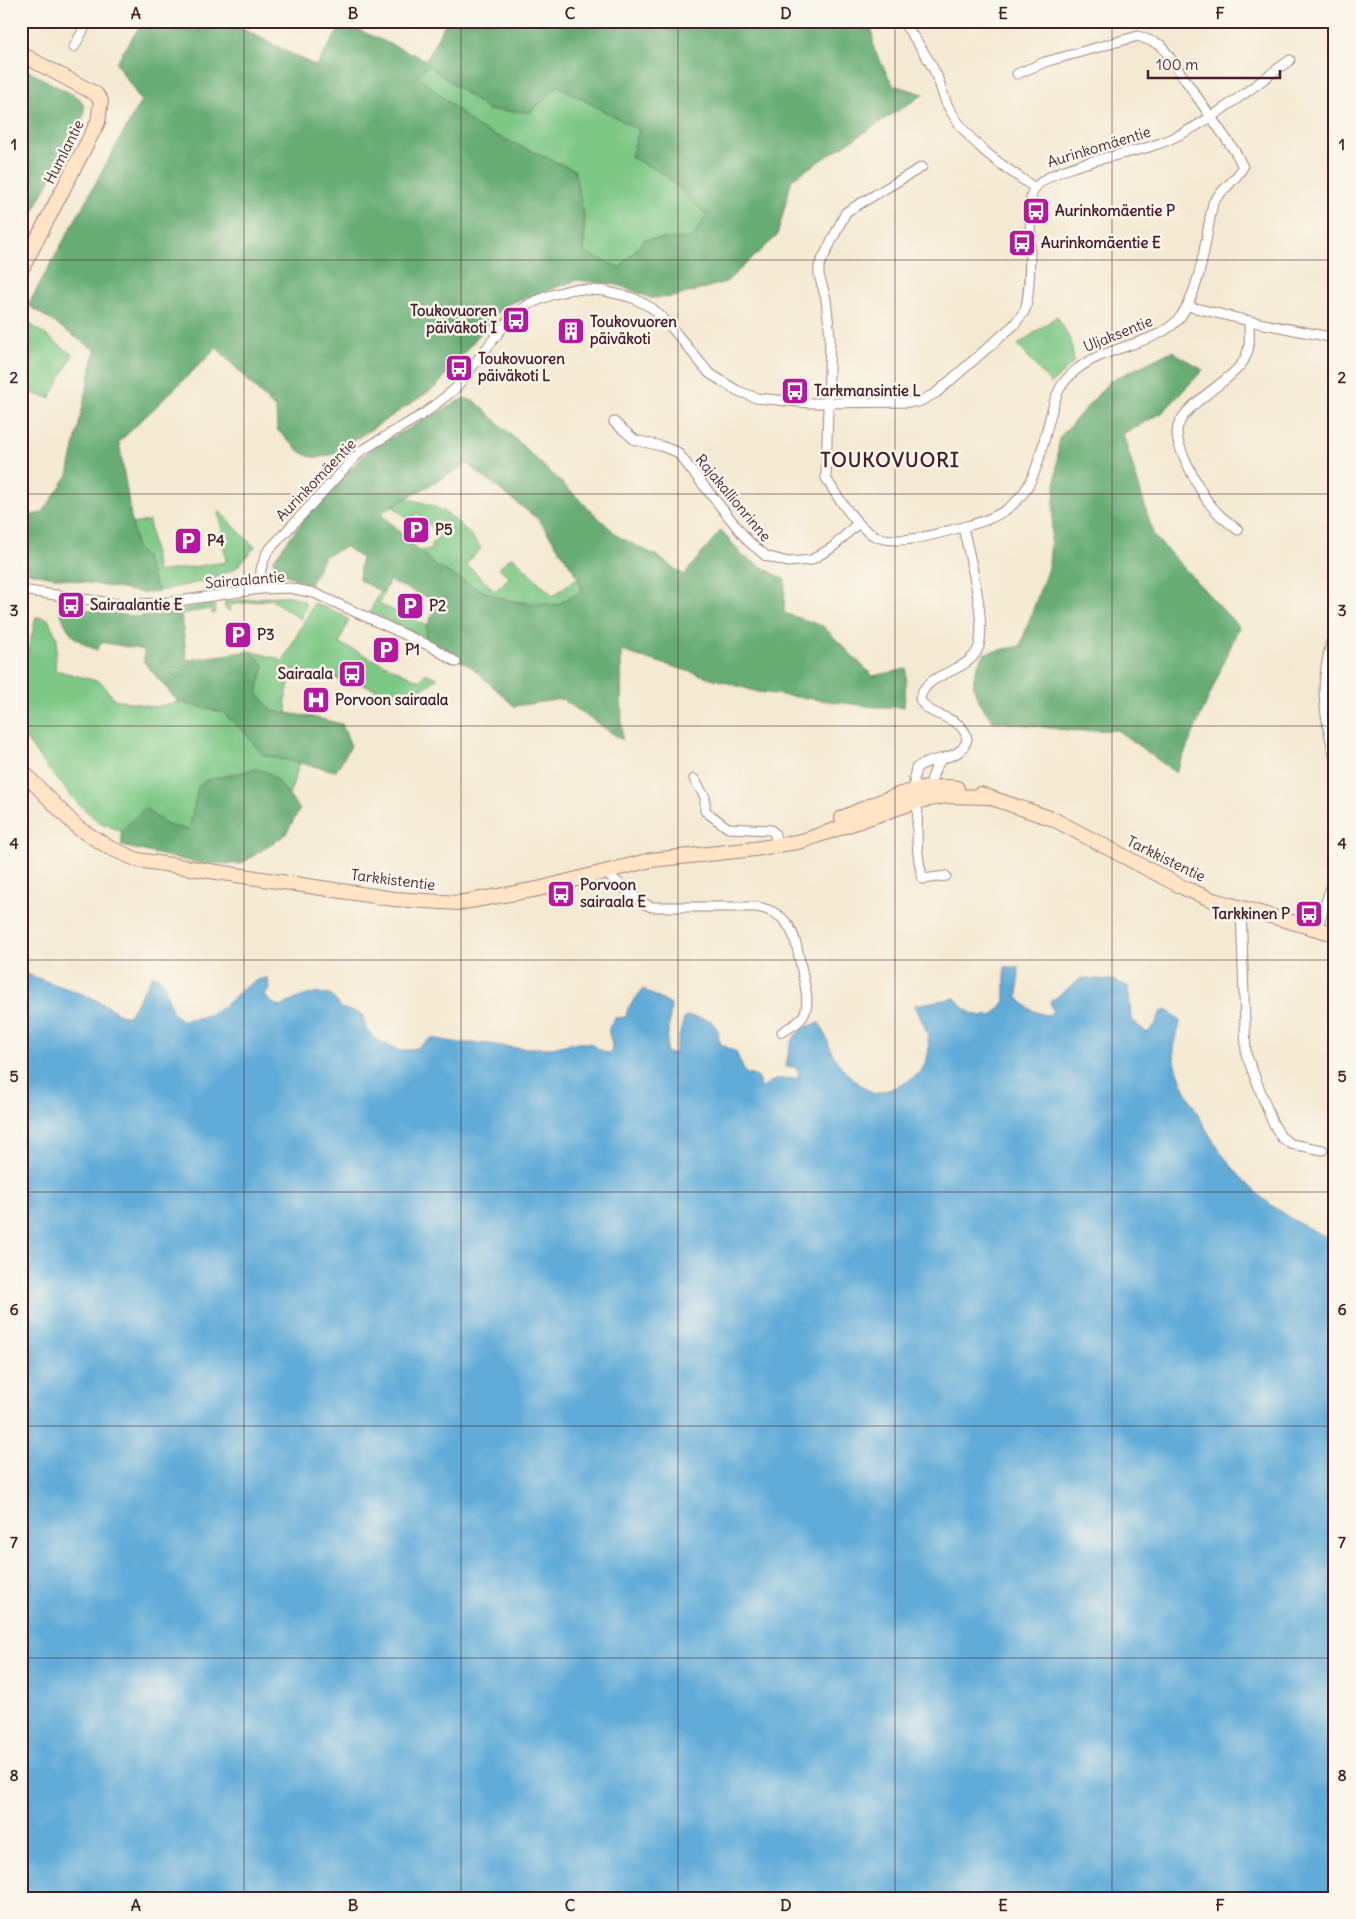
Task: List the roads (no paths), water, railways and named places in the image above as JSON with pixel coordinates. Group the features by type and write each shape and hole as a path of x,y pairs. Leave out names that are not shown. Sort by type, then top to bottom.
{"street":[{"path":"74,48 88,21"},
{"path":"902,21 918,43 936,75 948,107 961,128 980,150 1035,188"},
{"name":"Uljaksentie","path":"922,167 846,212 819,266 819,275 826,299 830,336 826,478 835,494 858,523 877,538 897,541 963,527 1002,513 1012,506 1028,489 1036,471 1054,403 1061,386 1074,371 1097,356 1168,328 1179,318 1187,306 1195,285 1213,203 1219,191 1236,179 1243,167 1236,153 1161,45 1138,36 1045,62 1017,74"},
{"name":"Humlantie","path":"21,54 96,94 101,101 98,122 21,270"},
{"name":"Aurinkomäentie","path":"260,590 261,569 267,552 361,451 425,413 455,389 510,318 529,304 551,294 573,290 605,291 633,298 652,308 709,373 736,390 756,398 810,403 919,402 936,393 1014,324 1024,312 1028,298 1029,232 1032,194 1035,188 1047,177 1153,146 1210,117 1290,60"},
{"path":"1187,306 1248,321 1335,338"},
{"path":"1238,530 1215,514 1204,498 1181,450 1176,431 1182,418 1196,403 1242,364 1249,343 1248,321"},
{"name":"Rajakallionrinne","path":"614,422 635,440 677,452 748,541 766,556 788,562 811,560 833,548 858,523"},
{"path":"946,876 923,879 918,862 916,768 932,760 942,759 957,753 964,747 966,735 957,723 922,704 920,699 922,691 932,681 971,658 977,652 982,632 963,527"},
{"name":"Sairaalantie","path":"21,590 125,605 171,602 260,590 290,588 314,593 432,648 456,662"},
{"path":"1335,627 1326,664 1322,696 1325,719 1335,758"},
{"path":"929,788 936,767 942,759"},
{"name":"Tarkkistentie","path":"21,770 78,828 110,848 138,860 394,899 458,903 538,889 651,860 782,843 846,816 916,796 929,788 948,787 962,789 1053,819 1184,888 1241,908 1335,934"},
{"path":"694,779 704,797 705,811 717,821 728,828 772,830 782,843"},
{"name":"Tarkkistentie","path":"916,796 989,798"},
{"path":"604,871 641,902 651,907 757,907 773,910 786,921 794,935 806,988 806,1008 801,1020 782,1032"},
{"path":"1317,929 1335,875"},
{"path":"1241,908 1246,1054 1272,1121 1281,1137 1291,1144 1323,1150"}],"water":[{"path":"1005,967 1019,967 1018,998 1031,1010 1048,1016 1053,1011 1050,1002 1082,978 1112,980 1128,986 1131,1019 1147,1033 1155,1025 1161,1012 1168,1010 1180,1021 1174,1055 1180,1077 1196,1111 1222,1154 1237,1173 1270,1204 1311,1230 1335,1240 1335,1898 21,1898 21,972 93,998 123,1016 129,1016 152,976 157,976 165,988 172,1010 181,1020 215,1012 248,985 268,978 269,990 265,995 270,1002 281,1007 304,996 330,994 341,1008 362,1014 366,1028 375,1039 400,1051 417,1048 432,1038 459,1043 483,1043 515,1048 553,1048 572,1043 590,1043 607,1053 611,1052 612,1043 609,1029 611,1024 615,1018 626,1017 628,1008 643,989 671,1005 666,1053 674,1054 684,1019 688,1016 710,1020 718,1030 719,1043 736,1052 745,1073 757,1077 762,1089 770,1082 779,1079 798,1078 799,1073 795,1067 786,1067 791,1044 797,1033 819,1023 825,1032 837,1062 854,1080 874,1094 906,1083 921,1070 926,1061 929,1051 928,1038 915,1005 955,998 963,1007 976,1015 994,1015 1005,1001"}],"place":[{"name":"Aurinkomäentie P","path":"1036,211"},
{"name":"Aurinkomäentie E","path":"1022,243"},
{"name":"Toukovuoren päiväkoti I","path":"516,320"},
{"name":"Toukovuoren päiväkoti","path":"571,331"},
{"name":"Toukovuoren päiväkoti L","path":"459,368"},
{"name":"Tarkmansintie L","path":"795,391"},
{"name":"P5","path":"416,530"},
{"name":"P4","path":"188,541"},
{"name":"Sairaalantie E","path":"71,605"},
{"name":"P2","path":"410,606"},
{"name":"P3","path":"238,635"},
{"name":"P1","path":"386,650"},
{"name":"Sairaala","path":"352,674"},
{"name":"Porvoon sairaala","path":"316,700"},
{"name":"Porvoon sairaala E","path":"561,894"},
{"name":"Tarkkinen P","path":"1309,914"}],"district":[{"name":"TOUKOVUORI","path":"890,460"}]}
